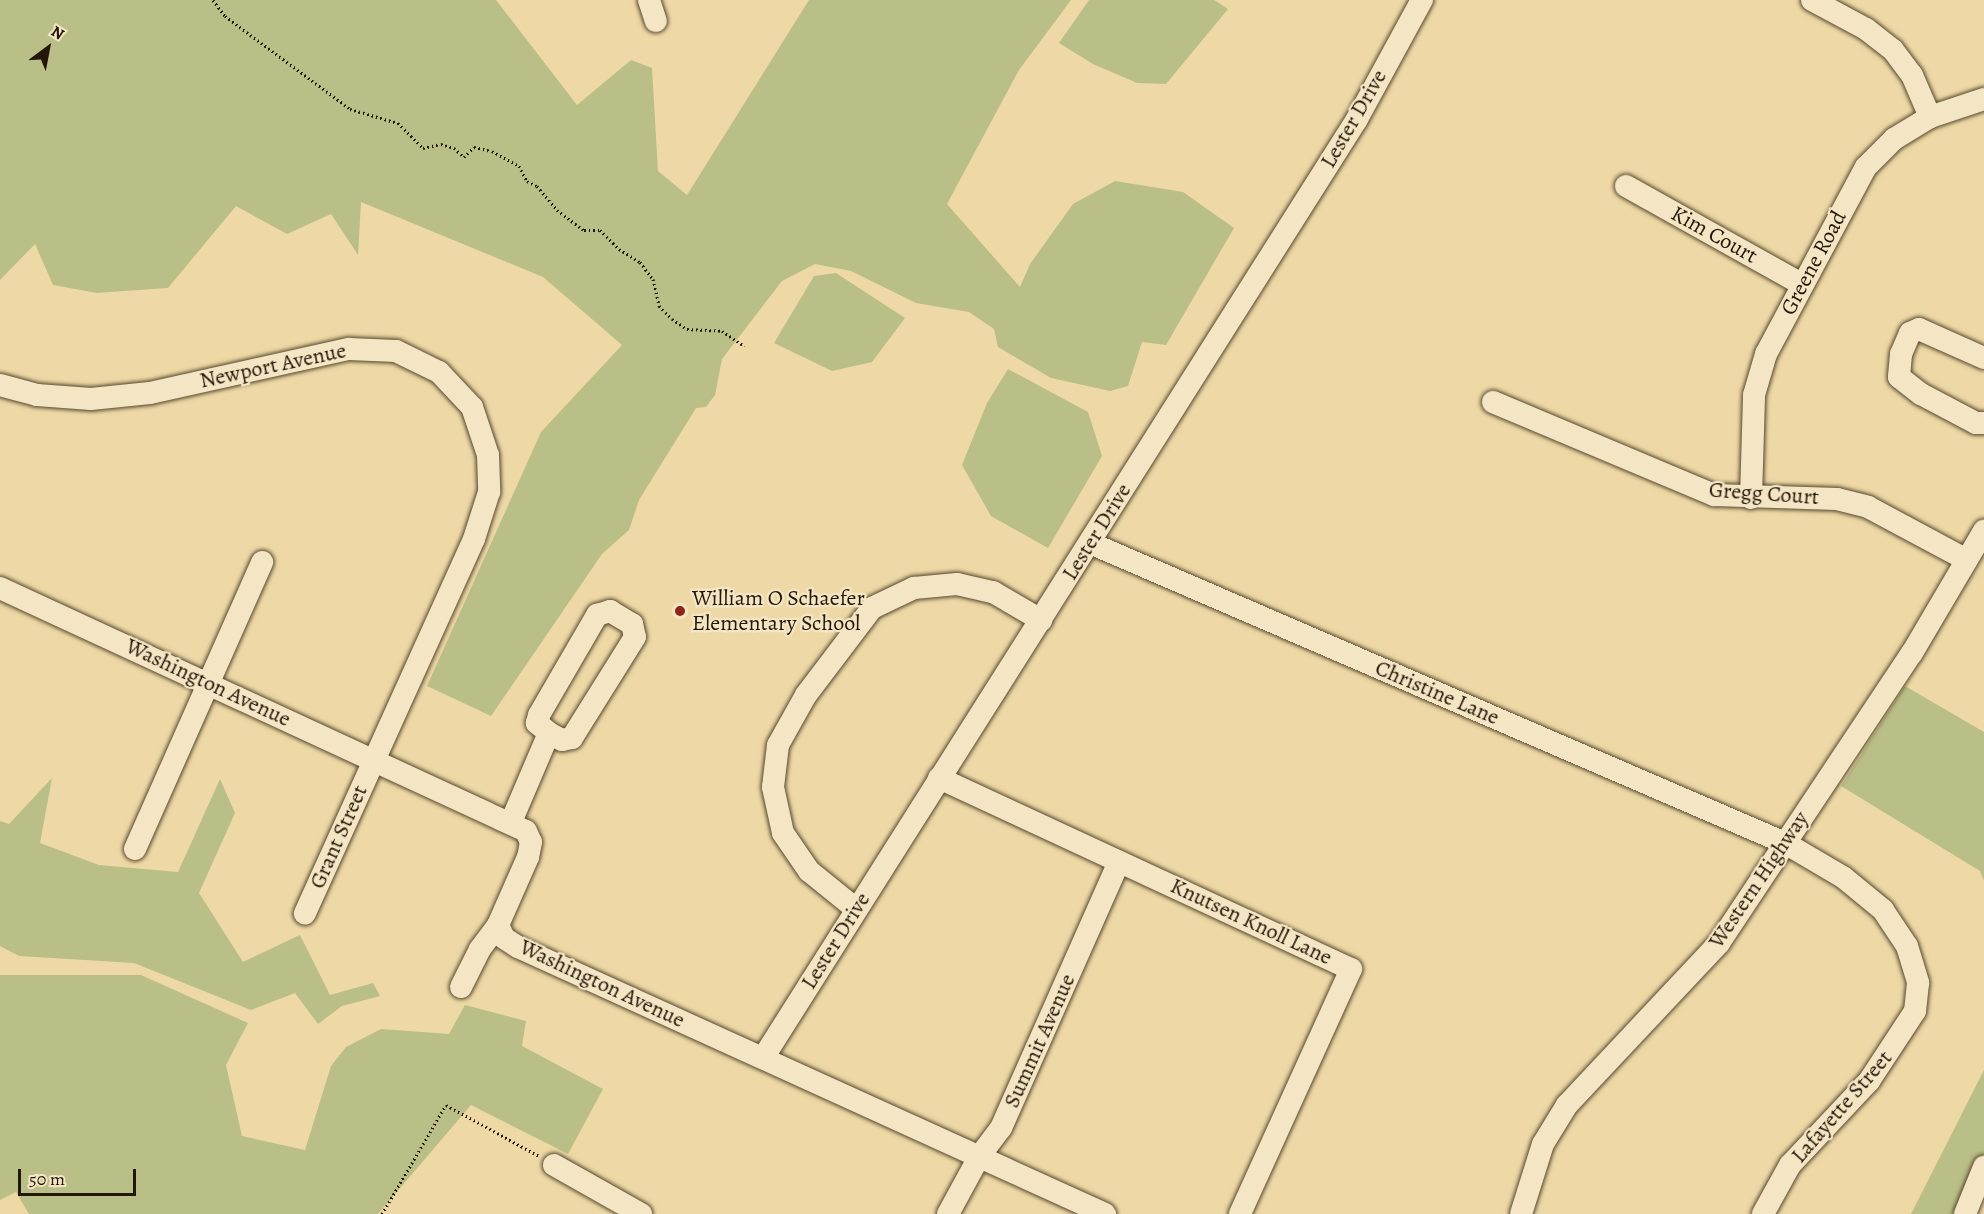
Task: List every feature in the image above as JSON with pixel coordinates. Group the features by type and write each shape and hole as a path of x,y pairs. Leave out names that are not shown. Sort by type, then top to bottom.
{"street":[{"path":"649,0 656,21"},
{"name":"Lester Drive","path":"762,1058 1357,119 1422,0"},
{"path":"1812,0 1866,29 1893,50 1912,75 1930,117"},
{"name":"Greene Road","path":"1751,498 1754,395 1766,354 1866,167 1894,139 1930,117 1984,99"},
{"name":"Kim Court","path":"1626,186 1802,284"},
{"path":"1984,358 1919,329 1910,333 1900,354 1899,377 1921,394 1976,423 1984,423"},
{"name":"Newport Avenue","path":"0,386 37,395 91,399 150,393 349,348 396,351 439,372 472,407 488,455 489,492 474,539 374,760"},
{"name":"Gregg Court","path":"1493,402 1714,495 1837,499 1868,507 1968,560"},
{"name":"Western Highway","path":"1521,1214 1543,1144 1567,1106 1719,943 1912,653 1984,531"},
{"name":"Christine Lane","path":"1090,543 1785,843"},
{"path":"135,849 262,562"},
{"path":"856,909 809,871 783,833 773,787 778,745 806,695 872,608 914,588 957,584 993,592 1041,620"},
{"name":"Washington Avenue","path":"0,588 511,822 526,831 531,842 498,925 504,938 518,947 1105,1214"},
{"path":"610,611 632,624 635,637 573,738 562,740 549,733 537,723 539,715 597,615 610,611"},
{"path":"511,822 549,733"},
{"name":"Grant Street","path":"304,914 374,760"},
{"name":"Knutsen Knoll Lane","path":"939,778 1351,969 1240,1214"},
{"name":"Lafayette Street","path":"1763,1214 1791,1165 1869,1081 1897,1042 1915,1011 1918,983 1907,946 1883,910 1843,877 1785,843"},
{"name":"Summit Avenue","path":"948,1214 979,1157 1001,1128 1119,862"},
{"path":"461,987 480,949 498,925"},
{"path":"554,1165 641,1214"},
{"path":"1965,1214 1984,1167"}],"path":[{"path":"213,0 225,16 350,110 398,123 423,148 441,144 454,148 464,157 474,147 492,151 519,166 527,181 537,186 557,210 584,230 600,230 619,249 640,262 653,279 659,306 672,319 687,329 722,331 744,346"},
{"path":"382,1214 446,1105 554,1165"}],"green space":[{"path":"0,0 496,0 577,105 631,60 652,68 658,171 687,195 809,0 1071,0 1019,70 947,204 1020,287 1030,264 1073,204 1115,181 1183,192 1234,228 1166,345 1142,342 1128,386 1110,391 1051,378 998,347 994,329 969,312 916,303 851,271 815,264 782,281 722,359 715,395 706,407 696,408 639,500 629,530 602,554 491,716 427,686 541,432 622,345 543,277 361,202 358,255 331,214 287,234 236,206 168,288 97,293 53,285 35,244 0,280"},
{"path":"1089,0 1214,0 1228,9 1166,84 1137,83 1093,64 1059,43"},
{"path":"836,273 905,318 872,362 832,371 774,343 814,276"},
{"path":"1008,369 1088,412 1102,456 1048,548 991,516 962,465 987,403"},
{"path":"1905,686 1984,732 1984,881 1980,871 1841,786"},
{"path":"52,778 40,843 99,865 178,872 220,779 235,813 199,893 243,962 300,935 330,995 373,983 380,996 342,1006 318,1024 295,993 251,1010 134,963 19,956 0,946 0,821 9,824"},
{"path":"0,975 141,975 248,1023 226,1065 242,1136 305,1150 331,1066 346,1047 381,1029 449,1034 465,1005 526,1021 522,1046 603,1089 568,1154 471,1105 378,1214 29,1214 16,1192 0,1200"},
{"path":"1984,1070 1984,1153 1955,1214 1911,1214"}],"place":[{"name":"William O Schaefer Elementary School","path":"680,611"}]}
